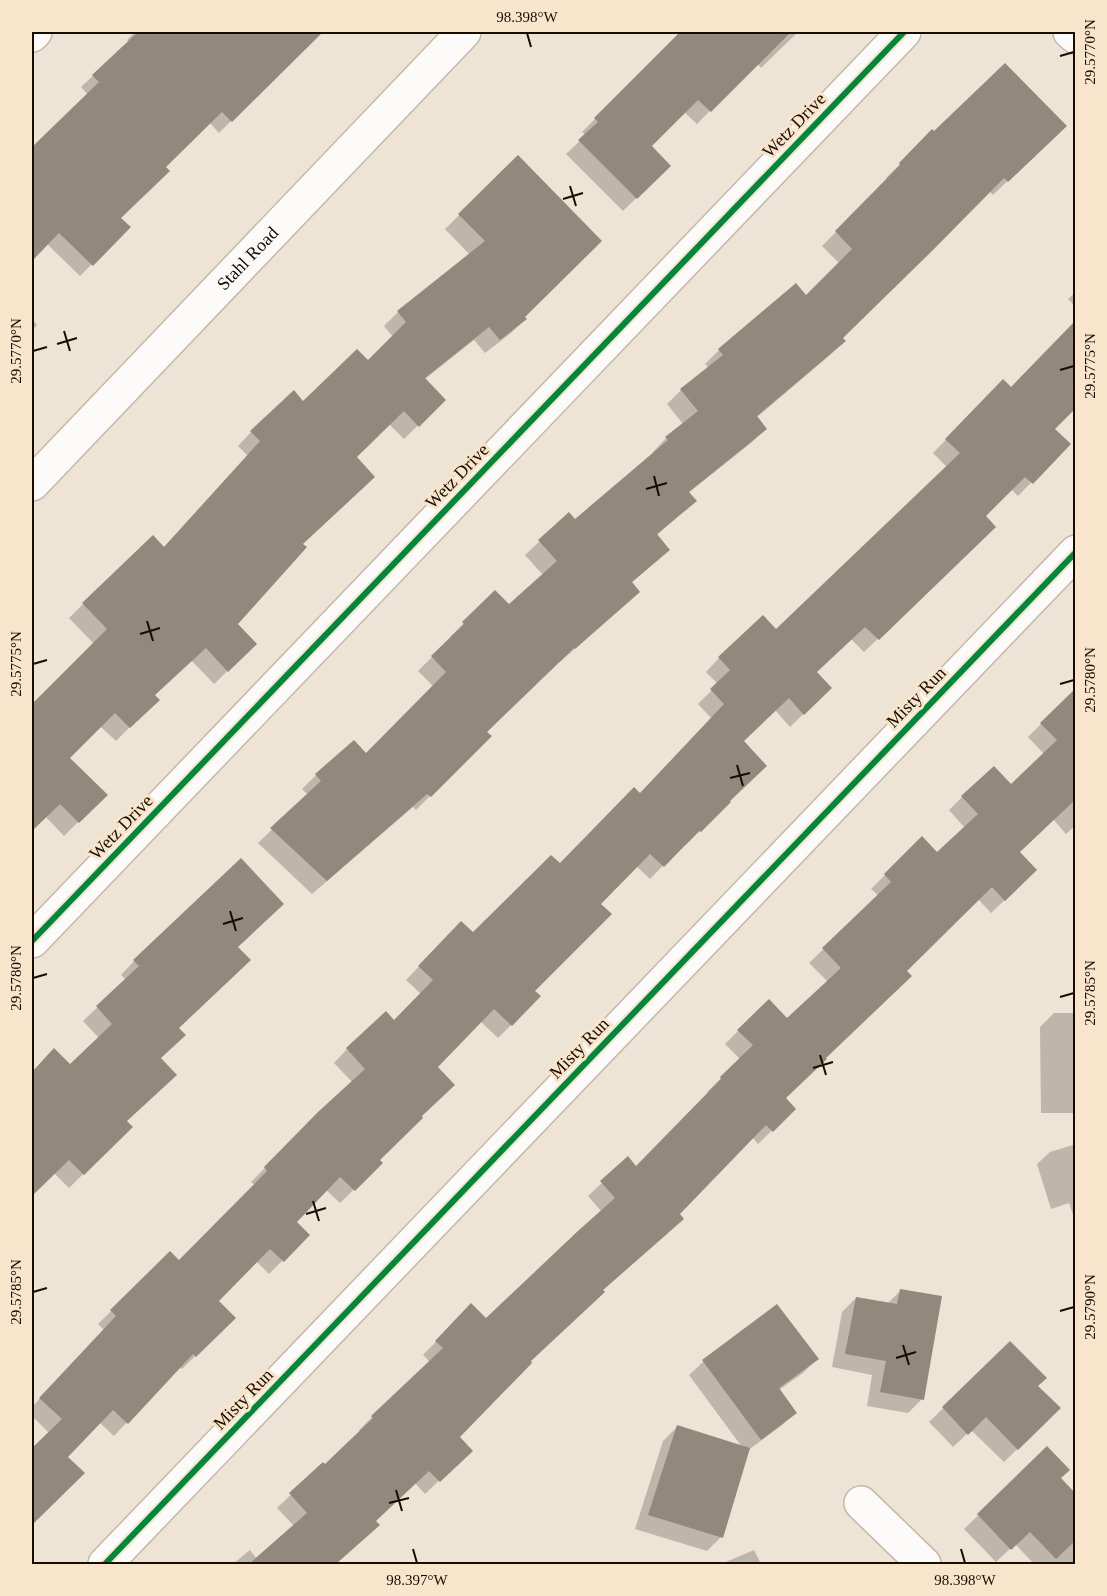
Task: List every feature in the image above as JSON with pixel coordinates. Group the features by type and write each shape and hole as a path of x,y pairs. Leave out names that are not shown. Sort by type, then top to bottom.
{"street":[{"path":"32,35 35,32"},
{"name":"Stahl Road","path":"35,474 464,32"},
{"name":"Wetz Drive","path":"32,941 904,32"},
{"path":"1070,32 1076,37"},
{"name":"Misty Run","path":"105,1564 1076,552"},
{"path":"861,1503 924,1564"}],"building":[{"path":"138,32 323,32 232,122 222,112 166,167 170,171 121,218 131,227 93,266 59,233 32,261 32,147 99,82 92,75"},
{"path":"680,32 791,32 711,112 698,100 652,146 671,166 637,199 578,140 598,122 594,118"},
{"path":"1005,63 1067,126 1008,182 1004,178 843,338 846,341 757,416 767,429 689,492 697,501 657,534 670,550 632,582 640,592 574,648 487,732 492,736 431,797 427,794 327,881 270,828 321,781 315,774 354,740 366,753 446,672 431,656 495,590 509,604 557,561 538,540 569,512 575,519 668,440 665,437 698,411 680,389 723,355 718,349 796,283 806,295 852,249 835,231 932,129 934,131"},
{"path":"518,155 602,241 525,317 527,319 500,340 489,327 425,378 446,400 419,427 404,411 357,457 375,477 303,544 307,547 238,624 257,644 228,672 206,648 155,695 160,700 130,728 115,713 70,758 108,795 79,823 60,804 32,831 32,704 107,629 82,603 153,535 164,547 260,441 250,431 294,390 303,401 357,349 368,360 406,322 397,311 485,241 458,214"},
{"path":"1076,320 1076,408 1055,429 1071,444 1033,484 1025,477 986,516 996,527 879,640 865,627 817,672 832,688 804,715 789,698 744,741 767,766 664,867 650,854 601,904 612,914 535,991 541,996 512,1026 494,1009 438,1067 455,1085 380,1160 383,1163 355,1191 340,1177 297,1222 310,1235 284,1262 270,1249 219,1301 236,1318 196,1357 193,1354 128,1424 113,1410 68,1457 85,1473 32,1525 32,1448 62,1419 39,1398 116,1316 110,1310 170,1251 179,1260 267,1171 264,1167 318,1112 365,1069 346,1048 386,1011 394,1020 433,980 418,966 461,921 473,932 551,855 560,863 634,787 640,793 724,704 710,689 730,670 718,657 763,615 776,629 960,453 945,439 1003,379 1011,387"},
{"path":"1076,688 1076,799 1020,852 1037,870 1005,901 992,887 907,971 912,976 786,1098 796,1109 773,1132 766,1125 680,1214 684,1219 603,1290 605,1292 531,1361 532,1363 460,1437 473,1451 440,1482 429,1471 376,1521 380,1525 336,1564 249,1564 307,1513 289,1493 323,1462 325,1464 373,1418 371,1416 443,1348 435,1341 471,1303 486,1318 615,1198 600,1181 628,1156 636,1166 753,1045 737,1030 769,999 787,1018 841,968 822,948 891,882 884,874 922,836 937,852 978,814 961,796 994,766 1011,784 1057,740 1040,723"},
{"path":"241,858 284,904 238,947 251,960 179,1028 186,1035 161,1058 177,1075 127,1121 133,1127 84,1175 69,1160 32,1196 32,1072 54,1048 70,1064 112,1024 96,1006 139,966 133,960"},
{"path":"900,1289 942,1296 924,1400 880,1392 886,1361 845,1354 856,1297 897,1304"},
{"path":"777,1304 819,1359 779,1388 797,1413 761,1440 702,1360"},
{"path":"1010,1341 1047,1378 1038,1386 1061,1408 1018,1450 986,1417 968,1435 942,1407"},
{"path":"677,1425 750,1448 723,1538 648,1515"},
{"path":"1047,1446 1070,1470 1061,1478 1076,1494 1076,1540 1056,1559 1030,1532 1011,1550 977,1514"}],"cycle path":[{"path":"32,941 904,32"},
{"path":"105,1564 1076,552"}]}
